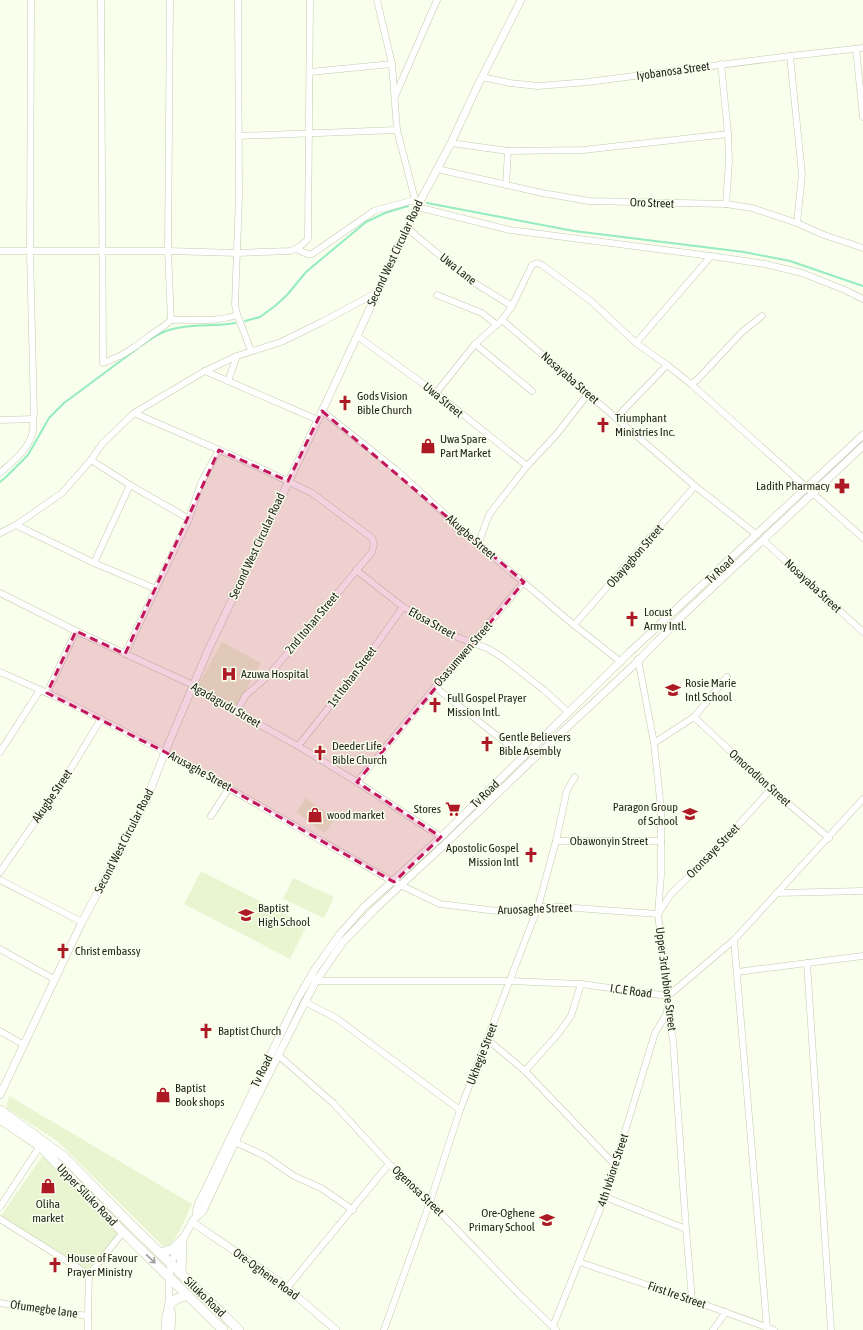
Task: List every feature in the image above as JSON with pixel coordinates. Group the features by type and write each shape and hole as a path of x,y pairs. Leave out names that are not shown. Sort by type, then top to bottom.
{"main road":[{"name":"Upper Siluko Road","path":"0,1110 63,1156 171,1263"},
{"name":"Upper Siluko Road","path":"0,1119 40,1146 123,1232 169,1276"},
{"path":"160,1253 173,1249 182,1240"},
{"path":"181,1274 182,1240"},
{"name":"Siluko Road","path":"171,1263 239,1330"},
{"name":"Siluko Road","path":"169,1276 223,1330"},
{"path":"169,1305 176,1299 188,1295"}],"street":[{"path":"0,473 19,456 26,447 33,430 34,414 30,252 31,0"},
{"path":"101,0 103,363 122,355 171,320 206,321 230,318 238,315"},
{"path":"170,0 168,251 171,320"},
{"path":"238,0 239,196 235,305 251,351"},
{"path":"0,251 168,251 237,253 290,251 296,249 308,239 310,0"},
{"path":"377,0 392,64 397,130 415,203"},
{"path":"395,97 438,0"},
{"name":"Second West Circular Road","path":"0,1095 82,922 146,801 164,752 209,648 408,228 415,203 437,169 521,0"},
{"name":"Iyobanosa Street","path":"482,77 510,83 538,86 588,82 721,64 863,48"},
{"path":"856,49 863,117"},
{"path":"790,56 802,174 797,223"},
{"path":"310,72 392,64"},
{"path":"721,64 728,134 729,161 726,204"},
{"path":"238,136 397,130"},
{"path":"450,143 508,151 583,150 728,134"},
{"path":"506,185 508,151"},
{"name":"Oro Street","path":"437,169 542,194 589,201 726,204 752,208 863,248"},
{"path":"296,249 306,254 312,254 374,211 415,203 510,230 765,264 802,273 845,290 863,299"},
{"name":"Uwa Lane","path":"408,228 468,279 512,306"},
{"path":"636,343 711,256"},
{"path":"436,393 475,344 500,322 512,306 532,265 537,263 542,265 591,301 636,343 691,384 863,538"},
{"path":"0,533 16,525 62,493 91,460 102,444 134,413 205,371 237,356 281,342 376,293"},
{"name":"Nosayaba Street","path":"438,295 500,322 588,394 695,486 760,538 863,632"},
{"path":"691,384 697,380 742,332 762,316"},
{"name":"Uwa Street","path":"357,336 436,393 527,466"},
{"path":"475,344 532,391"},
{"path":"228,381 237,356"},
{"path":"616,418 667,365"},
{"path":"205,371 318,420"},
{"path":"478,544 489,515 527,466 556,435 588,394"},
{"name":"Akugbe Street","path":"322,411 395,469 478,544 574,625 621,662"},
{"path":"134,413 288,481"},
{"path":"0,420 33,419"},
{"name":"Tv Road","path":"194,1219 197,1207 298,998 315,969 340,934 364,907 397,883 444,845 665,634 808,488 863,435"},
{"name":"Tv Road","path":"169,1305 169,1276 171,1263 182,1240 194,1219 203,1210 235,1142 305,1002 316,982 343,942 441,837 656,628 814,493 863,446"},
{"path":"125,654 189,519 201,483 219,450"},
{"path":"91,460 130,485 189,519"},
{"name":"2nd Itohan Street","path":"237,712 245,696 269,675 372,552 374,544 372,538 312,493 288,481"},
{"path":"94,562 130,485"},
{"name":"Obayagbon Street","path":"574,625 695,486"},
{"path":"16,525 94,562 156,589"},
{"path":"853,529 863,529"},
{"name":"Efosa Street","path":"356,570 404,607 457,637 489,649 503,658 544,690 569,713"},
{"name":"Osasumwen Street","path":"357,782 524,582"},
{"name":"Agadagudu Street","path":"0,593 76,631 193,685 357,782 441,837"},
{"name":"1st Itohan Street","path":"298,746 354,676 404,607"},
{"path":"656,628 665,634"},
{"path":"47,693 76,631"},
{"name":"Upper 3rd Ivbiore Street","path":"638,659 654,743 661,809 662,841 658,914 668,996 668,1012 673,1039 692,1300"},
{"name":"Arusaghe Street","path":"0,672 101,719 164,752 397,883"},
{"path":"654,743 694,717 727,677"},
{"path":"435,687 524,757"},
{"path":"1,747 40,690"},
{"name":"Omorodion Street","path":"694,717 770,789 829,838"},
{"name":"Akugbe Street","path":"0,872 64,780 101,719"},
{"name":"Ukhegie Street","path":"384,1330 430,1202 460,1110 538,907 556,840 567,790 575,777"},
{"path":"211,816 229,788"},
{"name":"Oronsaye Street","path":"658,914 671,894 714,852 770,789"},
{"name":"I.C.E Road","path":"316,982 510,981 581,984 668,996 734,940 765,908 863,799"},
{"name":"Obawonyin Street","path":"556,840 662,841"},
{"path":"0,880 82,922"},
{"name":"Aruosaghe Street","path":"397,883 440,904 505,912 525,911 538,907 562,907 658,914"},
{"path":"777,893 863,891"},
{"path":"734,940 767,1328"},
{"path":"0,950 54,979"},
{"path":"737,972 863,956"},
{"path":"807,963 832,1330"},
{"path":"525,1071 558,1034 571,1016 581,984"},
{"path":"305,1002 336,1018 460,1110"},
{"name":"4th Ivbiore Street","path":"554,1328 605,1197 655,1034 668,1012"},
{"path":"0,1031 24,1044"},
{"path":"487,1039 525,1071 615,1165"},
{"name":"Ogenosa Street","path":"278,1055 334,1104 389,1164 430,1202 554,1328"},
{"path":"235,1142 265,1156 294,1176 321,1188 353,1210"},
{"path":"0,1207 40,1146"},
{"path":"287,1288 353,1210 389,1164"},
{"path":"605,1197 686,1229"},
{"path":"0,1219 89,1275"},
{"name":"Ore-Oghene Road","path":"194,1219 287,1288 336,1330"},
{"path":"88,1330 89,1275 123,1232"},
{"name":"First Ire Street","path":"579,1262 692,1300 774,1330"},
{"name":"Ofumegbe lane","path":"0,1303 11,1306 88,1316"},
{"path":"165,1330 166,1315 169,1305"},
{"path":"169,1305 172,1314 171,1330"},
{"path":"712,1330 726,1312"}],"highlighted area":[{"path":"322,411 524,582 357,782 441,837 394,882 165,752 47,693 76,631 125,654 219,450 288,481"}],"shaded area":[{"name":"Azuwa Hospital","path":"222,642 261,663 237,706 198,685"},
{"name":"wood market","path":"306,798 335,819 325,833 296,812"},
{"name":"Baptist High School","path":"201,871 307,925 290,959 184,904"},
{"path":"293,878 334,897 324,918 283,899"},
{"path":"9,1096 192,1204 180,1230 167,1250 56,1140 6,1108"},
{"name":"Oliha market","path":"43,1155 122,1235 91,1279 0,1217"}],"waterway":[{"path":"427,203 574,231 744,252 790,261 863,286"},
{"path":"245,321 260,317 275,306 287,295 306,272 366,222 385,213 408,206"},
{"path":"141,346 165,331 177,328 235,323"},
{"path":"0,482 28,455 49,418 64,403 138,348"}],"place":[{"name":"Gods Vision Bible Church","path":"345,403"},
{"name":"Triumphant Ministries Inc.","path":"603,425"},
{"name":"Uwa Spare Part Market","path":"428,446"},
{"name":"Ladith Pharmacy","path":"842,486"},
{"name":"Locust Army Intl.","path":"632,619"},
{"name":"Azuwa Hospital","path":"229,674"},
{"name":"Rosie Marie Intl School","path":"673,690"},
{"name":"Full Gospel Prayer Mission Intl.","path":"435,705"},
{"name":"Gentle Believers Bible Asembly","path":"487,744"},
{"name":"Deeder Life Bible Church","path":"320,753"},
{"name":"Stores","path":"453,809"},
{"name":"Paragon Group of School","path":"690,814"},
{"name":"wood market","path":"315,815"},
{"name":"Apostolic Gospel Mission Intl","path":"531,855"},
{"name":"Baptist High School","path":"246,915"},
{"name":"Christ embassy","path":"63,951"},
{"name":"Baptist Church","path":"206,1031"},
{"name":"Baptist Book shops","path":"163,1095"},
{"name":"Oliha market","path":"48,1186"},
{"name":"Ore-Oghene Primary School","path":"547,1220"},
{"name":"House of Favour Prayer Ministry","path":"55,1265"}]}
